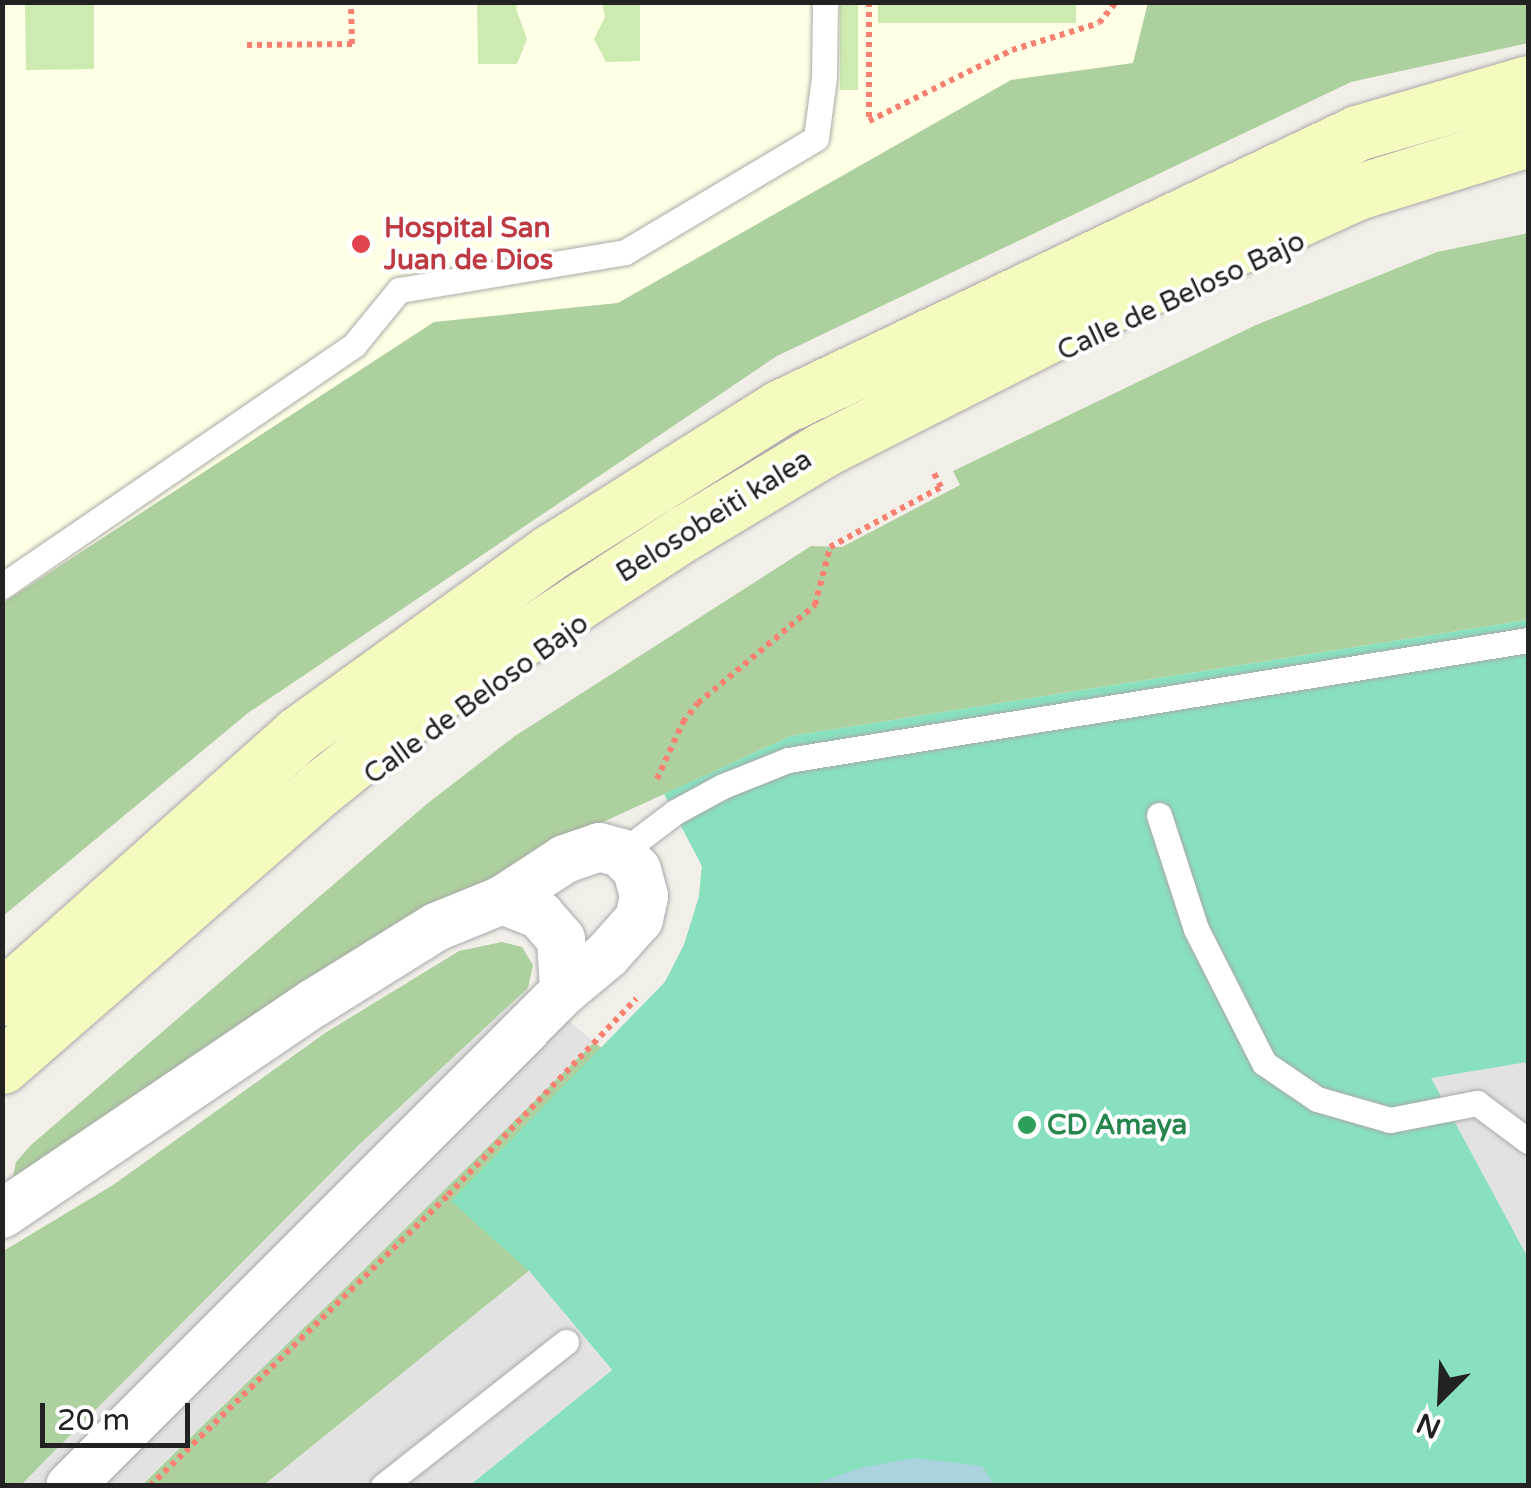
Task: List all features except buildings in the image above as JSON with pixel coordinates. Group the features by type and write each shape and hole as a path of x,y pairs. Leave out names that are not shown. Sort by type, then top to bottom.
{"main road":[{"name":"Belosobeiti kalea","path":"2,998 298,734 552,550 779,408 1357,133 1528,83"},
{"name":"Belosobeiti kalea","path":"2,1066 322,787 438,694 686,532 824,449 1080,319 1357,192 1528,139"}],"street":[{"path":"2,1214 314,1003 436,928 502,900 564,859 599,847 621,853 637,870 644,896 639,918 607,955 564,991 70,1486"},
{"path":"502,900 540,915 561,940 564,991"}],"lane":[{"path":"2,586 354,345 400,290 625,252 816,138 824,77 825,2"},
{"path":"621,853 675,812 788,760 1528,640"},
{"path":"1159,814 1196,929 1264,1063 1317,1098 1390,1120 1477,1103 1528,1141"},
{"path":"382,1486 566,1342"}],"path":[{"path":"247,45 352,44 351,2"},
{"path":"869,2 869,121 1012,50 1099,24 1116,2"},
{"path":"659,769 698,703 815,605 830,547 942,486 932,470"}],"shaded area":[{"name":"Hospital San Juan de Dios","path":"3,3 1148,3 1134,63 1011,80 618,303 434,322 3,603"},
{"path":"528,988 594,1042 338,1295 141,1485 21,1486 359,1145"},
{"path":"1528,1062 1528,1258 1431,1078"},
{"path":"529,1271 612,1370 470,1485 263,1486"}],"green space":[{"path":"1148,2 1528,3 1528,43 1351,82 777,356 248,713 3,916 3,603 434,322 618,303 1011,80 1133,63"},
{"path":"25,3 94,3 94,69 26,70"},
{"path":"477,3 518,3 516,9 527,39 517,64 478,64"},
{"path":"602,3 640,3 640,61 606,62 594,39 605,17"},
{"path":"840,3 858,3 858,90 840,90"},
{"path":"878,3 1076,3 1076,23 878,23"},
{"path":"1528,233 1528,620 791,736 590,828 495,878 429,904 13,1177 16,1162 31,1145 428,803 515,736 811,546 842,547 960,485 953,471 1256,325 1437,252"},
{"name":"CD Amaya","path":"1528,620 1528,1485 470,1485 612,1370 529,1271 451,1201 665,982 684,945 699,897 702,866 664,794 791,736"},
{"path":"816,768 529,1271 264,1485 141,1486 594,1042 602,1048 665,982 684,945 699,897 702,866 685,829"},
{"path":"502,942 522,947 533,965 528,988 359,1145 21,1485 3,1485 5,1250 113,1185 325,1033 459,951"}],"water":[{"path":"914,1458 982,1466 995,1485 812,1485 860,1468"}],"place":[{"name":"Hospital San Juan de Dios","path":"361,244"},
{"name":"CD Amaya","path":"1027,1125"}]}
